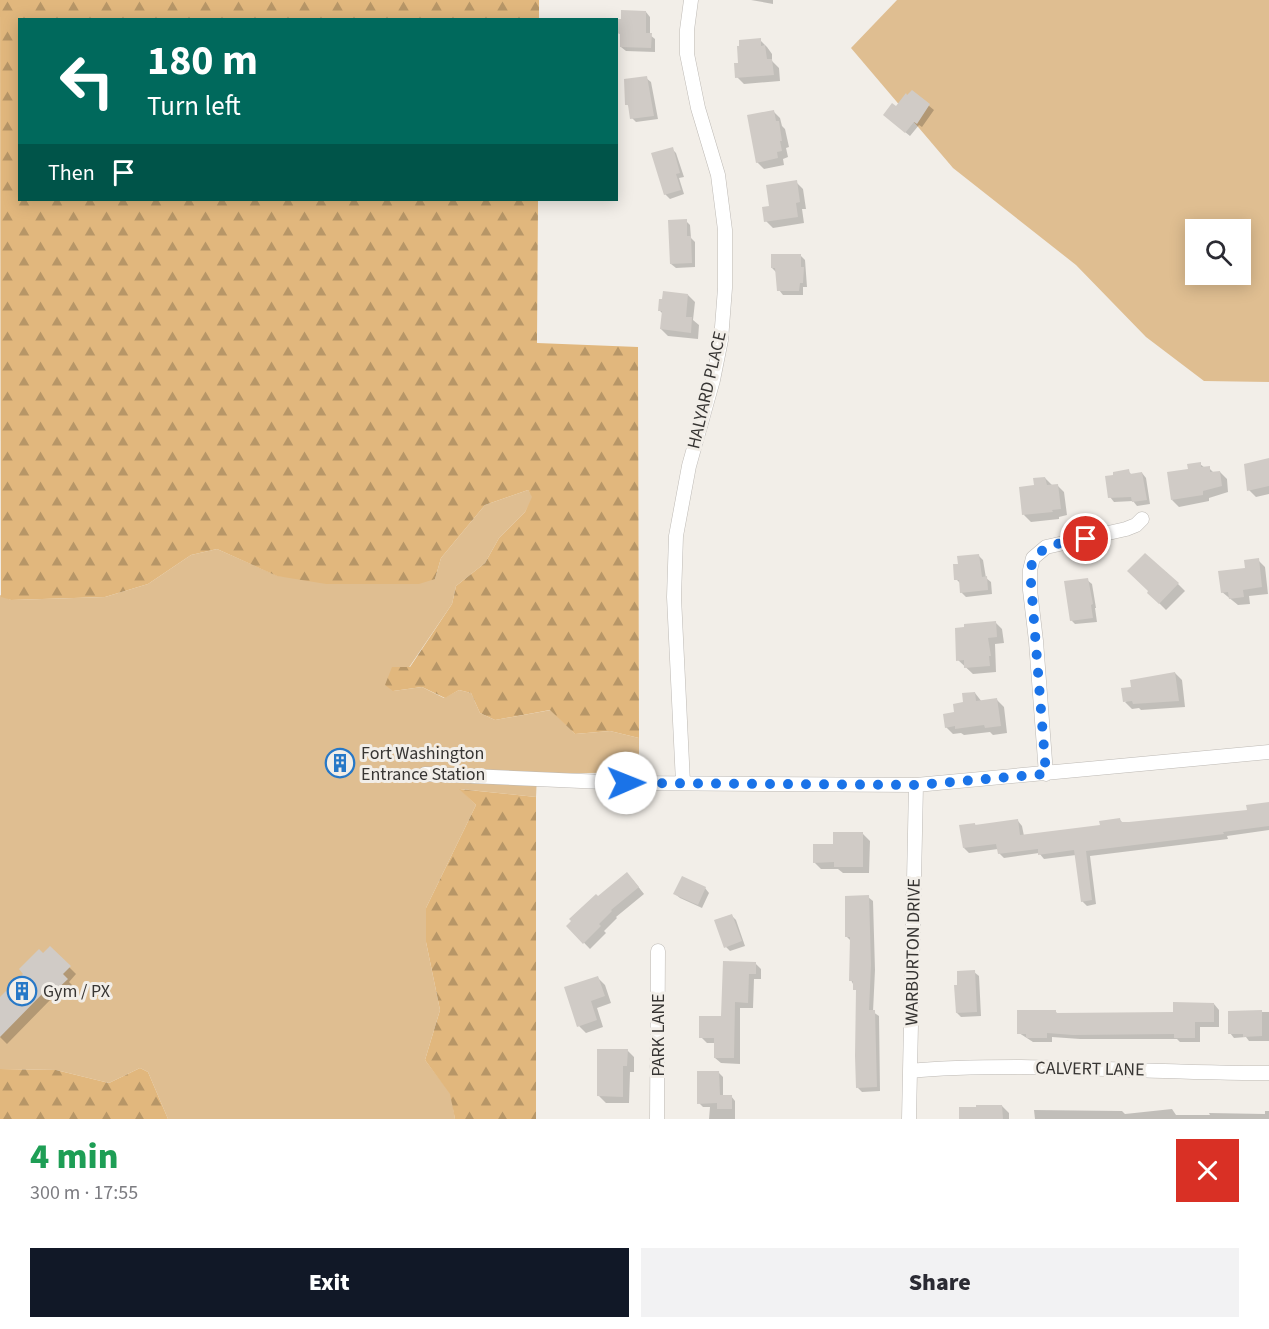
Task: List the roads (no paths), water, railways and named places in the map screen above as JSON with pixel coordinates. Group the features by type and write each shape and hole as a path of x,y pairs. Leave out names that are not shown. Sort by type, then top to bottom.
{"street":[{"name":"HALYARD PLACE","path":"683,783 674,597 676,536 689,466 713,380 721,340 725,288 725,230 718,175 698,108 687,54 691,0"},
{"path":"1046,774 1030,590 1030,570 1033,558 1046,547 1126,529 1136,525 1142,519"},
{"path":"425,774 626,783 916,785 1269,752"},
{"name":"WARBURTON DRIVE","path":"909,1119 916,785"},
{"name":"PARK LANE","path":"657,1119 658,951"},
{"name":"CALVERT LANE","path":"911,1071 987,1067 1269,1073"}],"place":[{"name":"Fort Washington Entrance Station","path":"340,763"},
{"name":"Gym / PX","path":"22,991"}]}
